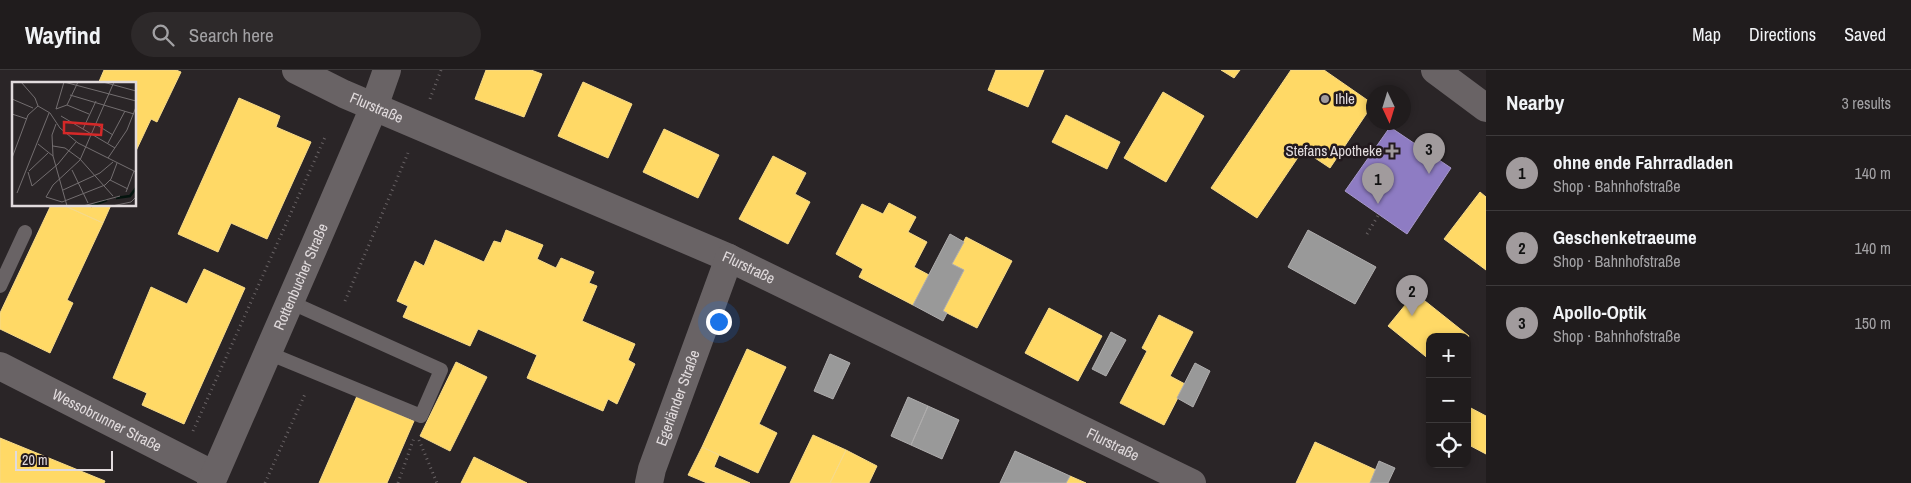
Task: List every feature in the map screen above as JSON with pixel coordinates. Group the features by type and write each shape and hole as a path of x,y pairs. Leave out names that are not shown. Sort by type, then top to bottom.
{"street":[{"name":"Flurstraße","path":"296,70 344,94 729,258 1192,483"},
{"name":"Rottenbucher Straße","path":"212,479 374,107 387,70"},
{"path":"1435,70 1486,108"},
{"name":"Egerländer Straße","path":"649,483 652,469 729,258"},
{"name":"Wessobrunner Straße","path":"0,366 180,458 212,479"}],"lane":[{"path":"0,286 25,232"},
{"path":"268,353 421,416 438,378 441,370 290,302"}],"path":[{"path":"335,323 441,70"},
{"path":"180,458 344,94"},
{"path":"1367,234 1379,214"},
{"path":"265,483 314,372"},
{"path":"398,483 416,433 437,483"}],"building: Homes":[{"path":"104,70 176,70 181,72 157,122 151,119 136,151 136,82 99,82"},
{"path":"486,70 531,70 542,74 524,117 475,99"},
{"path":"996,70 1044,70 1028,107 988,90"},
{"path":"1221,70 1240,70 1234,78"},
{"path":"1291,70 1324,70 1366,99 1366,114 1330,168 1303,150 1257,218 1211,188"},
{"path":"583,82 632,104 608,158 558,136"},
{"path":"1163,92 1204,116 1166,182 1124,158"},
{"path":"239,98 280,116 276,127 311,142 267,239 231,223 218,252 178,234"},
{"path":"1066,115 1120,142 1107,169 1052,142"},
{"path":"664,129 719,155 698,198 643,172"},
{"path":"773,156 806,173 795,194 810,202 788,244 739,219"},
{"path":"1480,192 1486,197 1486,270 1444,239"},
{"path":"889,203 916,217 908,232 927,242 914,267 929,275 913,305 859,277 863,269 836,254 862,204 883,214"},
{"path":"51,206 65,206 103,223 67,300 73,303 50,353 0,329 0,313"},
{"path":"65,206 111,206 103,223"},
{"path":"506,230 543,245 537,259 556,268 561,258 594,272 589,283 597,286 582,321 635,344 628,360 635,364 617,404 608,399 603,411 527,378 537,355 478,329 470,346 403,317 408,306 397,301 415,261 424,266 435,240 484,262 494,241 501,243"},
{"path":"966,237 1012,261 977,328 943,311 964,270 952,264"},
{"path":"204,269 245,288 184,424 142,405 147,393 113,378 151,287 187,304"},
{"path":"1415,293 1465,333 1426,333 1426,357 1388,326"},
{"path":"1049,308 1102,336 1078,381 1025,353"},
{"path":"1159,315 1193,332 1170,376 1185,384 1164,425 1120,403 1147,351 1142,348"},
{"path":"747,349 786,367 759,424 777,433 758,473 702,447"},
{"path":"456,362 487,377 450,451 420,436"},
{"path":"357,396 414,421 387,483 319,483"},
{"path":"1471,408 1486,416 1486,454 1471,446"},
{"path":"813,435 846,450 830,483 790,483"},
{"path":"0,438 105,481 104,483 0,483"},
{"path":"1315,442 1376,470 1370,483 1296,483"},
{"path":"702,447 719,455 714,467 750,483 707,483 688,475"},
{"path":"846,450 877,466 869,483 830,483"},
{"path":"474,457 527,483 461,483"},
{"path":"1070,476 1086,483 1066,483"}],"building: Offices":[{"path":"1388,130 1394,130 1451,168 1407,234 1345,191"}],"building: Industry":[{"path":"1308,230 1376,267 1355,304 1288,267"},
{"path":"950,234 964,242 952,264 964,270 943,311 947,313 943,321 913,305"},
{"path":"1111,332 1126,340 1106,376 1092,369"},
{"path":"830,354 850,363 833,399 814,391"},
{"path":"1195,363 1210,371 1193,407 1177,398"},
{"path":"908,397 928,406 911,445 891,436"},
{"path":"928,406 959,420 942,459 911,445"},
{"path":"1015,451 1070,476 1066,483 1000,483"},
{"path":"1379,461 1395,468 1388,483 1370,483"}],"place":[{"name":"Ihle","path":"1325,99"},
{"name":"Stefans Apotheke","path":"1392,151"},
{"name":"Apollo-Optik","path":"1429,174"},
{"name":"ohne ende Fahrradladen","path":"1378,204"},
{"name":"Geschenketraeume","path":"1412,316"}]}
